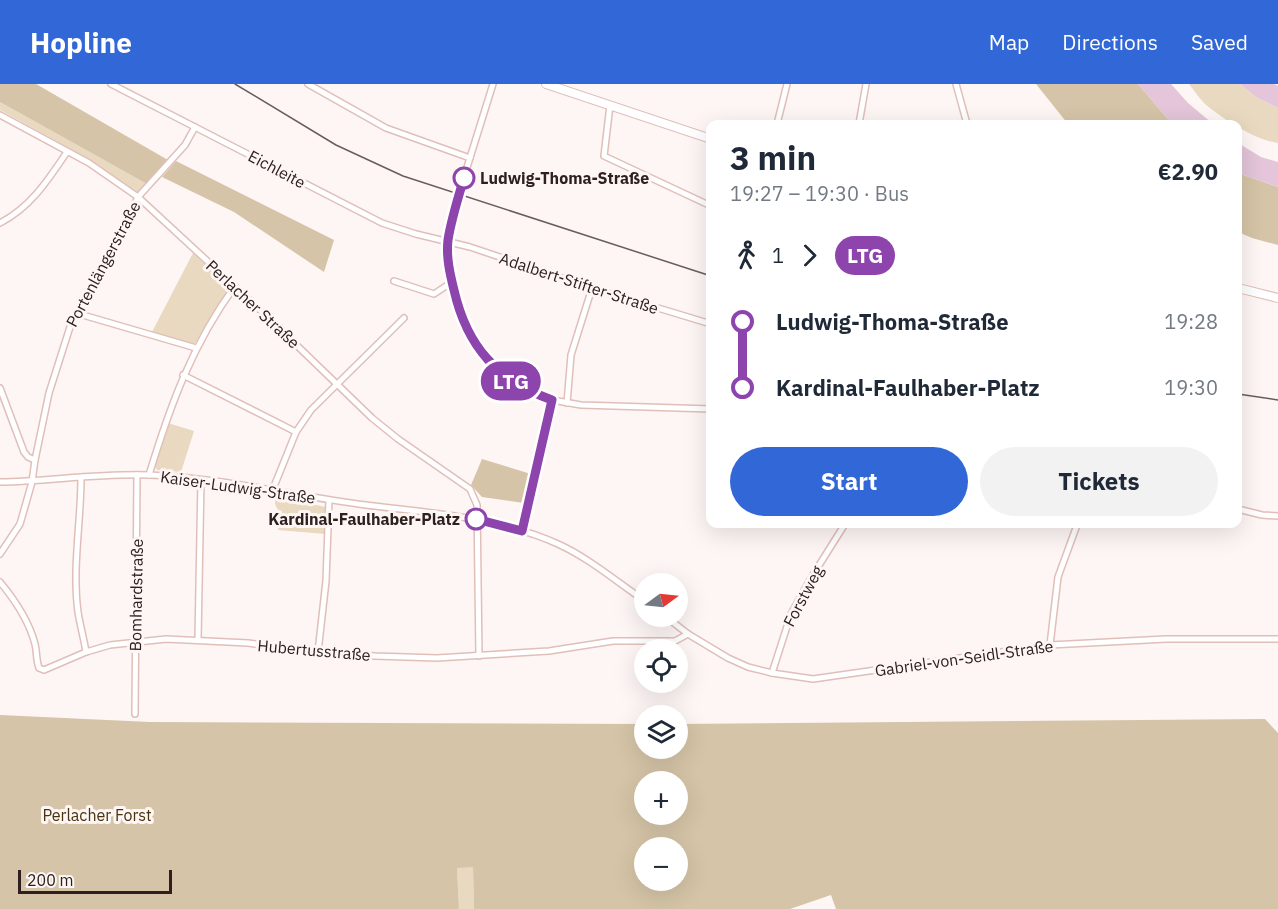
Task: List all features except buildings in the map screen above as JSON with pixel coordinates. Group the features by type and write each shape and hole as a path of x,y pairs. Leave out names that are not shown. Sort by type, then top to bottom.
{"main road":[{"path":"546,84 706,137"},
{"path":"1242,289 1278,298"}],"street":[{"name":"Eichleite","path":"111,84 382,223 448,241"},
{"path":"308,84 386,128 470,158"},
{"path":"493,84 448,241 448,263 464,323 482,355 508,379 552,400 567,403 706,409"},
{"path":"778,120 787,84"},
{"path":"861,120 866,84"},
{"path":"956,84 966,120"},
{"path":"610,105 604,156 706,204"},
{"name":"Perlacher Straße","path":"0,114 96,168 138,197 236,286 336,385 398,439 470,489 476,499 479,656"},
{"name":"Portenlängerstraße","path":"1,551 20,524 32,482 49,393 76,313 86,303 138,197 185,145 195,127"},
{"path":"0,223 22,209 42,189 67,152"},
{"name":"Adalbert-Stifter-Straße","path":"448,241 706,322"},
{"path":"394,281 434,294 452,282"},
{"path":"149,475 183,375 196,348 236,286"},
{"path":"567,403 571,355 592,288"},
{"path":"76,313 196,348"},
{"path":"273,489 296,432 311,410 404,318"},
{"path":"183,375 296,432"},
{"path":"0,388 3,409 24,452 35,460"},
{"path":"522,531 552,400"},
{"name":"Bomhardstraße","path":"135,714 137,475"},
{"name":"Kaiser-Ludwig-Straße","path":"0,482 149,475 273,489 329,500 476,519"},
{"path":"81,478 77,578 78,611 86,652"},
{"path":"198,640 201,480"},
{"path":"318,652 326,581 329,500"},
{"path":"1242,510 1278,516"},
{"path":"476,519 522,531 558,544 634,594"},
{"name":"Forstweg","path":"772,673 791,614 842,528"},
{"path":"1050,645 1058,577 1075,528"},
{"name":"Hubertusstraße","path":"0,582 19,607 30,630 36,646 39,668 46,670 86,652 110,645 166,639 318,652 437,658 549,651 613,641 675,641 688,634"},
{"name":"Gabriel-von-Seidl-Straße","path":"679,627 728,658 748,667 813,679 1050,645 1166,639 1278,639"}],"shaded area":[{"path":"1138,84 1171,84 1188,103 1208,120 1169,120"},
{"path":"1189,84 1240,84 1256,97 1278,108 1278,143 1249,133 1242,129 1242,120 1228,120 1204,103"},
{"path":"1240,84 1278,86 1278,108 1256,97"},
{"path":"0,102 147,184 139,193 91,160 0,110"},
{"path":"1242,145 1261,157 1278,162 1278,187 1242,174"},
{"path":"193,253 230,288 194,345 152,332"},
{"path":"168,423 194,431 181,472 157,470 155,466"},
{"path":"275,497 326,507 325,534 278,530 281,516 275,504"},
{"path":"473,867 474,909 459,909 457,868"}],"green space":[{"path":"0,84 36,84 168,160 147,184 0,102"},
{"path":"1036,84 1138,84 1169,120 1065,120"},
{"path":"176,161 334,240 324,272 234,212 162,177"},
{"path":"1242,174 1278,187 1278,245 1242,234"},
{"path":"482,459 531,474 524,503 482,497 471,485"},
{"name":"Perlacher Forst","path":"0,715 150,722 634,724 634,759 688,759 688,724 1265,719 1278,733 1278,909 836,909 831,895 790,909 474,909 473,867 457,868 459,909 0,909"}],"tram line":[{"path":"235,84 336,145 403,176 706,274"},
{"path":"1242,395 1278,400"}],"bus line":[{"name":"LTG","path":"464,178 448,241 448,263 454,293 464,323 482,355 508,379 552,400 522,531 476,519"}],"place":[{"name":"Ludwig-Thoma-Straße","path":"464,178"},
{"name":"Kardinal-Faulhaber-Platz","path":"476,519"}]}
